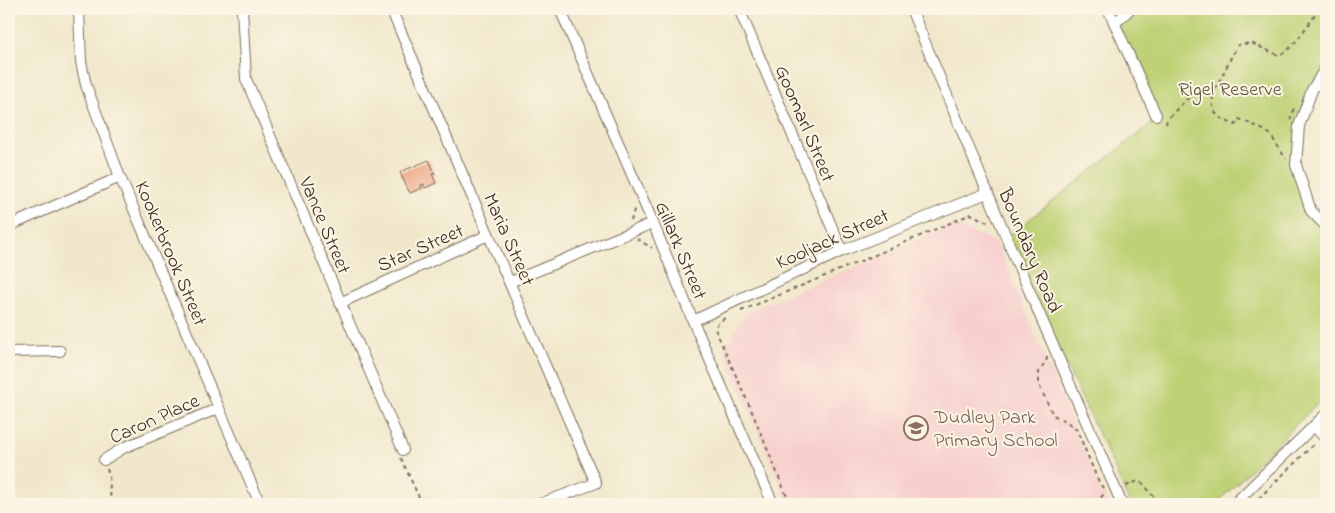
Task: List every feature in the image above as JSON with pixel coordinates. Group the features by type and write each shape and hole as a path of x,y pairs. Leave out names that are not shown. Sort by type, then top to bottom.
{"street":[{"name":"Kookerbrook Street","path":"79,9 81,62 86,85 120,177 260,504"},
{"name":"Vance Street","path":"242,9 246,78 403,450"},
{"name":"Maria Street","path":"391,9 596,483 540,504"},
{"name":"Gillark Street","path":"560,9 773,504"},
{"name":"Goomarl Street","path":"738,9 842,251"},
{"name":"Boundary Road","path":"911,9 1110,492 1122,504"},
{"path":"1108,9 1156,115"},
{"path":"1115,23 1130,9"},
{"path":"1326,67 1312,90 1299,126 1296,165 1311,211 1326,226"},
{"path":"9,226 120,177"},
{"name":"Kooljack Street","path":"693,321 842,251 987,192"},
{"path":"510,282 652,223"},
{"name":"Star Street","path":"340,303 488,235"},
{"path":"9,352 60,351"},
{"name":"Caron Place","path":"104,460 123,448 219,408"},
{"path":"1234,504 1326,414"},
{"path":"1314,426 1326,439"}],"path":[{"path":"1286,158 1270,134 1239,119 1236,125 1228,122 1213,110 1212,101 1215,88 1223,77 1238,46 1251,43 1278,55 1286,52 1298,39 1319,9"},
{"path":"1166,124 1167,119 1195,91 1215,88"},
{"path":"734,314 971,214 992,224"},
{"path":"501,264 510,260 520,268 524,268"},
{"path":"726,317 718,323 715,329 790,504"},
{"path":"1044,350 1047,359 1039,372 1039,385 1043,394 1053,415 1066,421 1077,430 1097,478 1101,485 1110,492"},
{"path":"1252,504 1316,442"},
{"path":"403,450 401,459 422,504"},
{"path":"104,460 109,474 112,504"},
{"path":"1096,504 1110,492 1138,481 1145,485 1151,494 1161,502 1168,504 1196,501 1213,504"}],"shaded area":[{"name":"Dudley Park Primary School","path":"955,225 996,242 1107,504 789,504 724,351 744,313"}],"green space":[{"name":"Rigel Reserve","path":"1131,9 1326,9 1326,67 1299,126 1296,165 1311,211 1326,226 1326,395 1216,504 1130,504 1006,238 1158,118 1115,23"}],"building":[{"path":"429,160 435,174 432,174 436,183 425,188 424,184 421,185 422,188 410,193 400,172"}],"place":[{"name":"Dudley Park Primary School","path":"916,428"}]}
